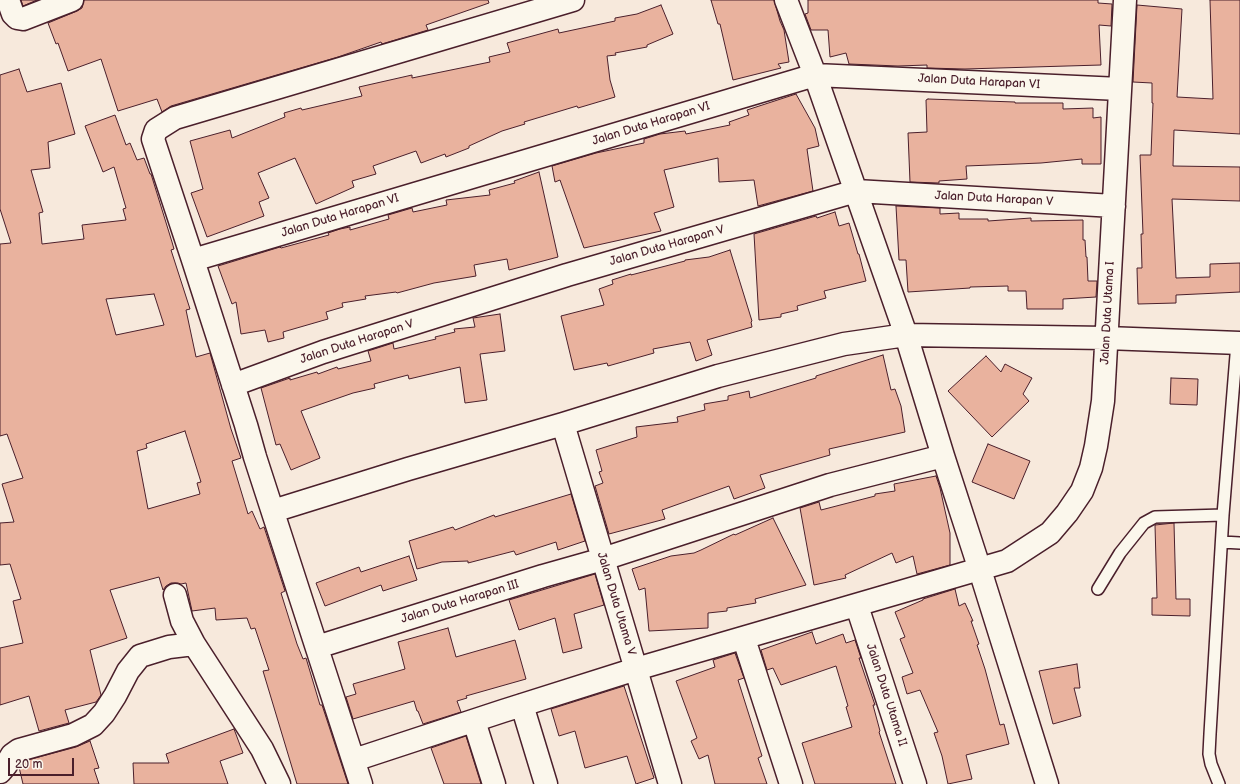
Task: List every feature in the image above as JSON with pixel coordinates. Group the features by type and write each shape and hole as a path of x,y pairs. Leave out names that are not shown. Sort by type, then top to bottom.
{"street":[{"path":"8,0 13,14 17,18 23,19 72,0"},
{"path":"361,784 153,139 156,130 175,118 573,0"},
{"path":"786,0 815,75 906,335 1047,784"},
{"name":"Jalan Duta Utama I","path":"354,760 636,669 744,639 1008,561 1050,533 1067,513 1082,491 1091,468 1103,401 1125,0"},
{"name":"Jalan Duta Harapan VI","path":"193,260 815,75 1120,89"},
{"name":"Jalan Duta Harapan V","path":"232,385 323,352 567,275 856,191 1114,206"},
{"path":"273,511 718,376 844,344 906,335 1106,338 1238,343"},
{"name":"Jalan Duta Utama V","path":"563,424 670,784"},
{"name":"Jalan Duta Harapan III","path":"317,647 543,576 603,559 830,485 943,456"},
{"path":"175,595 182,621 194,644 262,749 279,784"},
{"name":"Jalan Duta Utama II","path":"857,606 915,784"},
{"path":"744,639 791,784"},
{"path":"0,772 12,755 19,750 73,735 93,725 104,713 128,671 140,656 169,647 194,644"},
{"path":"522,705 546,784"},
{"path":"474,721 494,784"}],"lane":[{"path":"1218,784 1209,754 1223,515 1238,343"},
{"path":"1098,589 1120,553 1144,523 1155,517 1223,515"},
{"path":"1222,542 1240,543"}],"building":[{"path":"21,0 37,0 23,6"},
{"path":"84,0 488,0 489,3 426,25 428,30 382,44 381,42 338,57 171,106 162,112 157,99 118,111 101,59 68,71 58,43 56,44 48,23 82,8"},
{"path":"711,0 774,0 784,30 789,62 778,64 781,68 733,80 720,24 718,24"},
{"path":"808,0 1098,0 1098,3 1112,4 1111,26 1099,25 1101,65 965,69 927,68 927,65 898,66 849,64 846,53 830,57 828,30 811,30 805,14 808,13"},
{"path":"1210,0 1240,0 1240,134 1174,130 1173,166 1240,167 1240,201 1172,199 1176,278 1210,277 1210,264 1240,263 1240,292 1176,295 1176,303 1138,304 1137,268 1142,268 1141,234 1143,234 1140,155 1151,155 1153,103 1152,83 1133,82 1137,5 1182,9 1177,97 1213,99"},
{"path":"661,5 673,34 647,45 647,47 607,56 610,80 615,97 578,108 577,106 524,122 525,124 502,131 469,146 469,148 446,157 445,154 421,163 416,151 373,166 376,174 352,181 354,187 316,204 295,158 258,173 269,198 259,202 264,216 207,237 191,193 203,189 190,141 230,130 232,138 285,117 284,113 301,108 302,110 362,96 359,87 412,75 412,78 490,62 489,57 510,52 507,43 558,29 559,33 615,21 615,18 637,14"},
{"path":"19,69 27,92 61,83 75,134 48,142 50,168 31,170 43,212 39,213 42,244 84,239 82,225 126,220 123,209 126,208 114,167 103,172 85,126 115,115 126,145 130,143 137,160 144,158 151,174 172,242 174,249 171,250 190,309 186,310 196,357 210,353 231,429 241,458 232,461 248,514 252,511 260,529 264,527 285,591 281,593 297,644 303,659 306,658 320,705 322,705 348,784 297,784 263,671 269,670 255,628 251,629 247,618 216,620 215,608 192,611 186,583 171,583 163,590 159,577 110,590 127,638 90,650 101,695 96,702 65,710 69,723 39,731 29,696 0,705 0,648 23,643 13,601 21,599 10,564 0,565 0,523 14,522 2,484 23,478 7,434 0,436 0,244 11,243 0,209 0,75","holes":["154,294 164,325 116,335 106,299","185,431 201,482 197,483 200,494 148,509 137,451 147,448 146,444"]},
{"path":"796,94 815,128 819,146 807,149 813,191 758,206 754,180 719,182 718,158 664,170 674,207 654,213 661,231 584,248 560,180 555,182 552,166 596,153 644,143 644,139 660,134 685,131 686,134 730,125 729,122 749,115 747,110"},
{"path":"926,100 1015,103 1063,103 1063,109 1093,108 1093,118 1101,117 1101,164 1082,164 1082,159 1041,163 966,166 967,179 939,181 939,183 910,182 908,133 927,132"},
{"path":"539,172 558,257 509,270 507,259 474,265 476,276 434,283 397,293 365,296 366,299 342,303 343,307 326,312 328,319 283,332 284,338 268,342 265,330 241,334 236,302 232,304 218,266 280,247 281,248 329,235 328,233 340,229 350,227 350,230 389,219 388,215 412,208 413,212 447,205 446,200 490,195 489,190 515,183 514,181"},
{"path":"896,206 940,208 940,214 959,213 959,219 988,219 988,221 1031,218 1031,221 1083,220 1083,240 1085,240 1088,281 1097,281 1096,297 1063,299 1063,309 1027,309 1026,291 1008,291 1008,286 970,287 908,292 906,260 899,260"},
{"path":"835,212 839,226 849,223 866,281 824,291 826,298 797,306 798,310 781,314 781,317 759,320 754,234"},
{"path":"730,250 752,321 752,327 707,340 712,355 696,361 690,342 653,349 654,353 608,366 607,363 574,370 561,316 604,305 599,289 613,284 612,280 685,260 709,257"},
{"path":"500,314 505,351 480,354 487,400 465,403 460,367 409,379 408,375 374,384 375,388 353,393 301,411 320,458 291,470 280,444 276,445 261,388 290,378 290,380 317,372 318,374 337,367 338,369 371,361 368,351 393,343 394,349 436,339 435,337 455,332 454,329 475,327 473,318"},
{"path":"883,355 891,390 895,389 901,406 905,432 829,449 830,455 760,475 765,488 734,499 729,486 662,510 665,519 609,534 595,486 603,483 599,472 602,471 596,450 637,437 636,427 678,422 677,417 705,410 704,404 728,400 728,396 749,391 750,398 816,378 816,376"},
{"path":"986,356 1001,372 1005,364 1032,378 1023,394 1029,401 992,437 948,391"},
{"path":"1171,378 1198,379 1197,405 1170,404"},
{"path":"988,444 1030,461 1014,499 972,482"},
{"path":"936,476 950,533 950,565 917,574 913,556 896,563 892,553 845,575 846,578 814,585 800,508 819,502 821,510 875,496 875,494 895,491 894,484"},
{"path":"571,494 585,541 558,550 556,542 516,555 514,551 468,563 468,561 442,562 417,569 409,541 453,527 455,530 494,515 495,517"},
{"path":"773,518 806,585 755,599 756,603 727,608 727,611 708,613 708,628 649,631 645,588 639,590 632,569 671,556 694,553"},
{"path":"1174,523 1176,599 1190,599 1190,616 1152,615 1152,598 1157,598 1155,525"},
{"path":"409,556 417,580 383,591 381,585 325,606 316,583 359,567 361,572"},
{"path":"595,574 604,605 574,614 582,648 563,653 555,618 519,630 509,600"},
{"path":"955,589 959,606 965,603 973,621 971,621 979,644 977,645 1000,725 1004,724 1009,744 966,755 972,779 948,784 942,756 934,733 938,732 920,690 907,694 902,677 913,673 900,639 905,637 895,612 923,599"},
{"path":"448,628 456,657 515,640 526,679 466,696 467,698 457,701 461,712 423,724 414,701 353,719 346,697 356,694 353,684 405,669 398,642"},
{"path":"812,632 816,644 843,634 846,643 855,640 861,658 859,658 875,705 873,705 879,732 896,784 815,784 802,743 852,727 846,707 848,706 836,666 781,685 773,668 767,670 761,650"},
{"path":"735,653 744,678 738,680 762,756 758,758 767,784 715,784 708,755 699,759 691,741 697,738 676,681 715,667 713,660"},
{"path":"1077,664 1080,688 1074,688 1081,716 1053,724 1039,671"},
{"path":"624,686 654,778 636,784 627,756 585,768 575,731 559,736 551,709"},
{"path":"234,729 243,753 220,761 228,784 134,784 133,763 169,763 166,754"},
{"path":"466,736 481,784 444,784 431,748"},
{"path":"90,741 99,768 94,769 99,784 23,784 19,767 24,761 76,747"}]}
